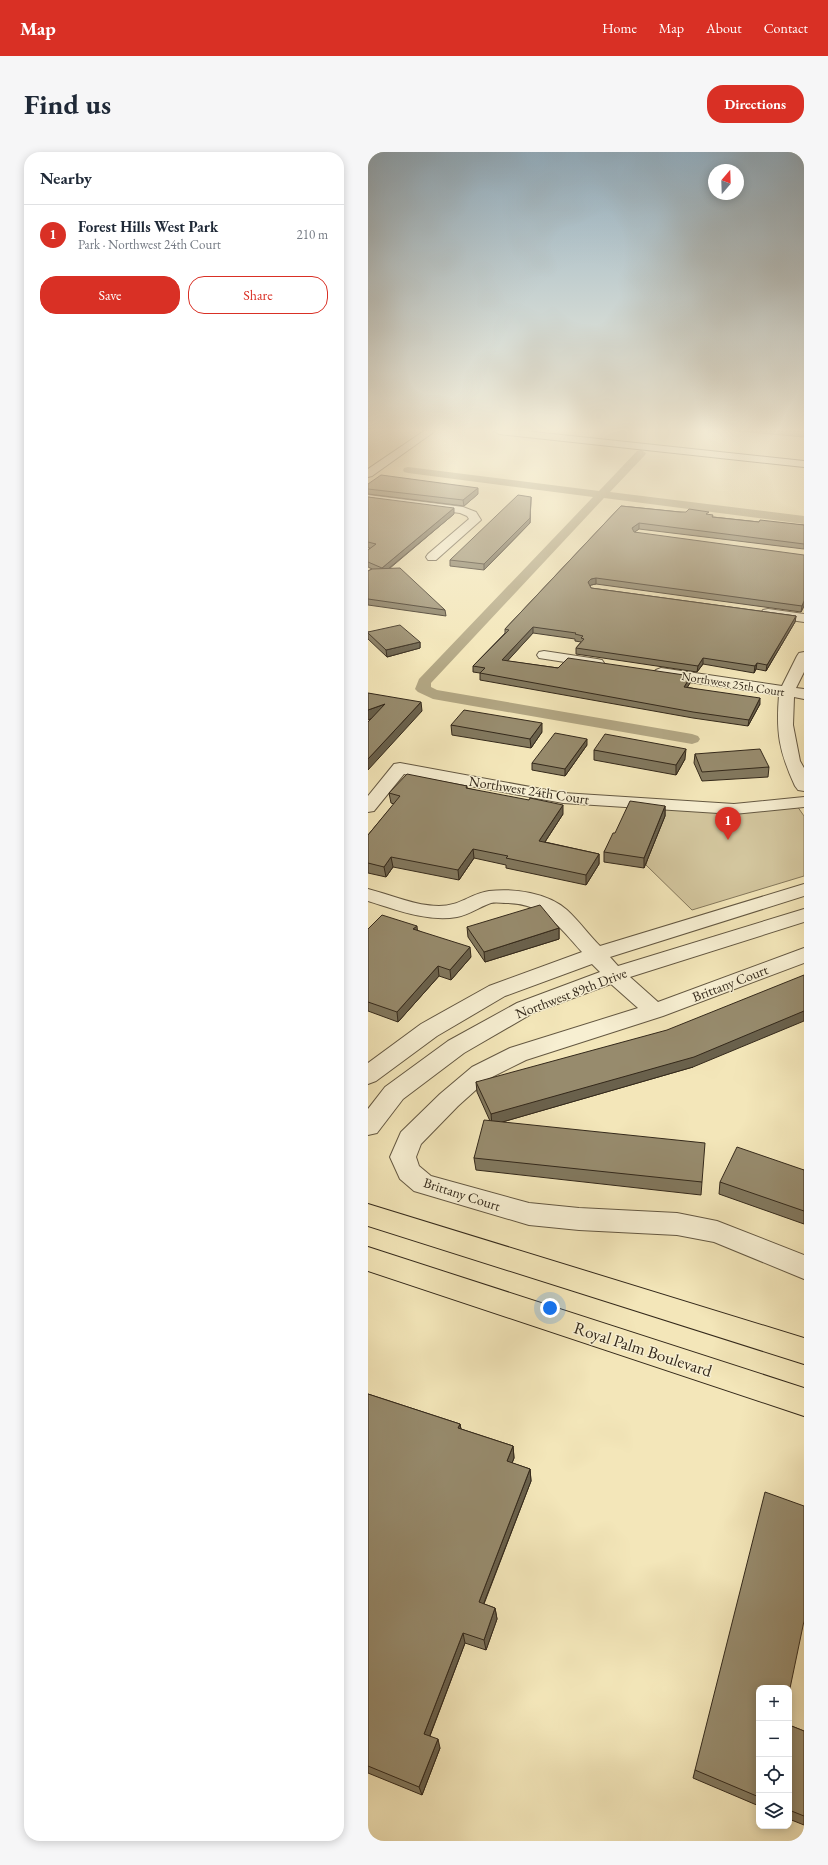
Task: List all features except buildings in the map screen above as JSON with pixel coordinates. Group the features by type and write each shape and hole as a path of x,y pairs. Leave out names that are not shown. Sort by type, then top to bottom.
{"main road":[{"path":"368,1215 804,1351"},
{"name":"Royal Palm Boulevard","path":"368,1259 804,1402"}],"street":[{"path":"432,557 475,520 472,514 461,510"},
{"path":"758,612 804,618"},
{"path":"544,655 614,666"},
{"path":"804,656 787,692 785,726 792,761 804,786"},
{"name":"Northwest 25th Court","path":"645,670 804,694"},
{"name":"Northwest 24th Court","path":"368,807 400,768 563,798 734,809 804,802"},
{"name":"Northwest 89th Drive","path":"368,1074 429,1030 497,991 595,955 804,890"},
{"path":"368,895 413,909 438,912 457,911 489,897 513,897 537,901 559,914 614,975 655,1011"},
{"name":"Northwest 89th Drive","path":"368,1126 394,1093 456,1047 525,1008 614,975 804,915"},
{"name":"Brittany Court","path":"804,955 655,1011 518,1054 480,1073 449,1100 410,1139 403,1157 409,1172 423,1184 529,1214 579,1220 677,1224 717,1232 804,1267"},
{"path":"368,1080 394,1093"}],"shaded area":[{"path":"795,803 804,816 804,876 692,910 646,865 661,806"}],"waterway":[{"path":"587,510 424,682 423,689 433,694 692,739"},
{"path":"723,510 804,520"}],"place":[{"name":"Forest Hills West Park","path":"728,840"}]}
